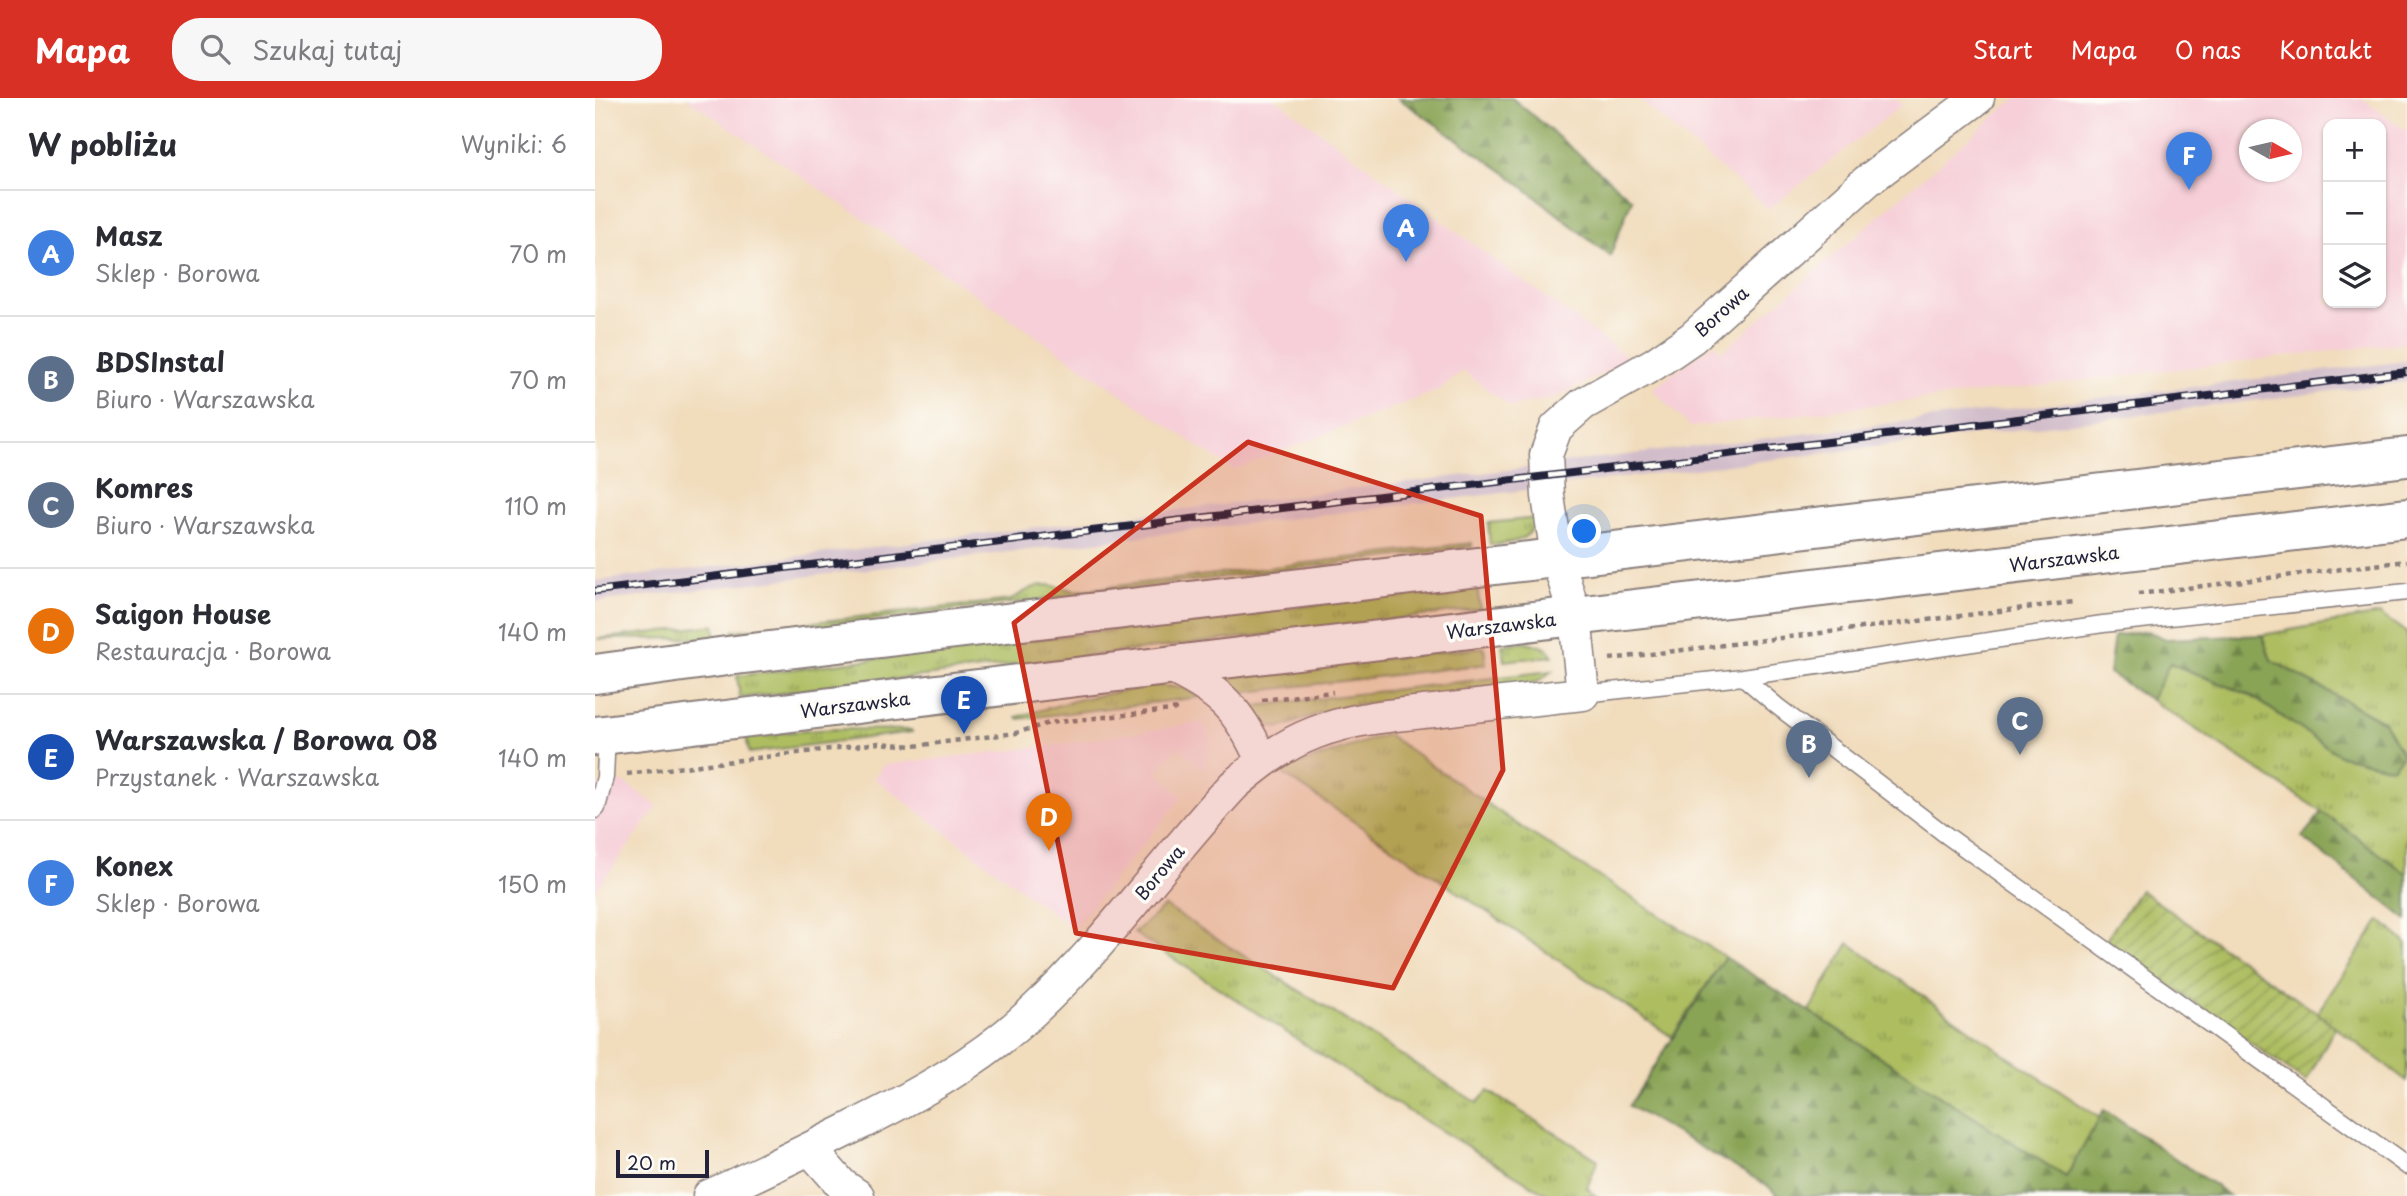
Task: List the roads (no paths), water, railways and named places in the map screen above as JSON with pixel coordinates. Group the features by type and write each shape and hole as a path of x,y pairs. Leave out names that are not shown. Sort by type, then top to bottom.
{"main road":[{"path":"595,674 2407,457"},
{"name":"Warszawska","path":"601,735 1575,615 2407,518"}],"street":[{"name":"Borowa","path":"1575,615 1557,557 1548,496 1546,455 1556,428 1583,404 1692,338 1867,181 1978,98"},
{"path":"1575,615 1583,694"},
{"path":"1168,666 1201,682 1230,704 1251,735 1262,761"},
{"name":"Borowa","path":"709,1196 810,1149 925,1090 979,1055 1030,1014 1089,955 1234,785 1262,761 1293,743 1317,732 1349,723 1394,715 1583,694"},
{"path":"810,1149 842,1185 857,1196"}],"lane":[{"path":"1583,694 1743,677 2103,624 2407,592"},
{"path":"1743,677 1942,832 2407,1166"},
{"path":"595,810 605,777 601,735"}],"railway":[{"path":"595,591 2407,372"}],"place":[{"name":"Konex","path":"2189,190"},
{"name":"Masz","path":"1406,262"},
{"name":"Warszawska / Borowa 08","path":"964,734"},
{"name":"Komres","path":"2020,755"},
{"name":"BDSInstal","path":"1809,778"},
{"name":"Saigon House","path":"1049,851"}]}
